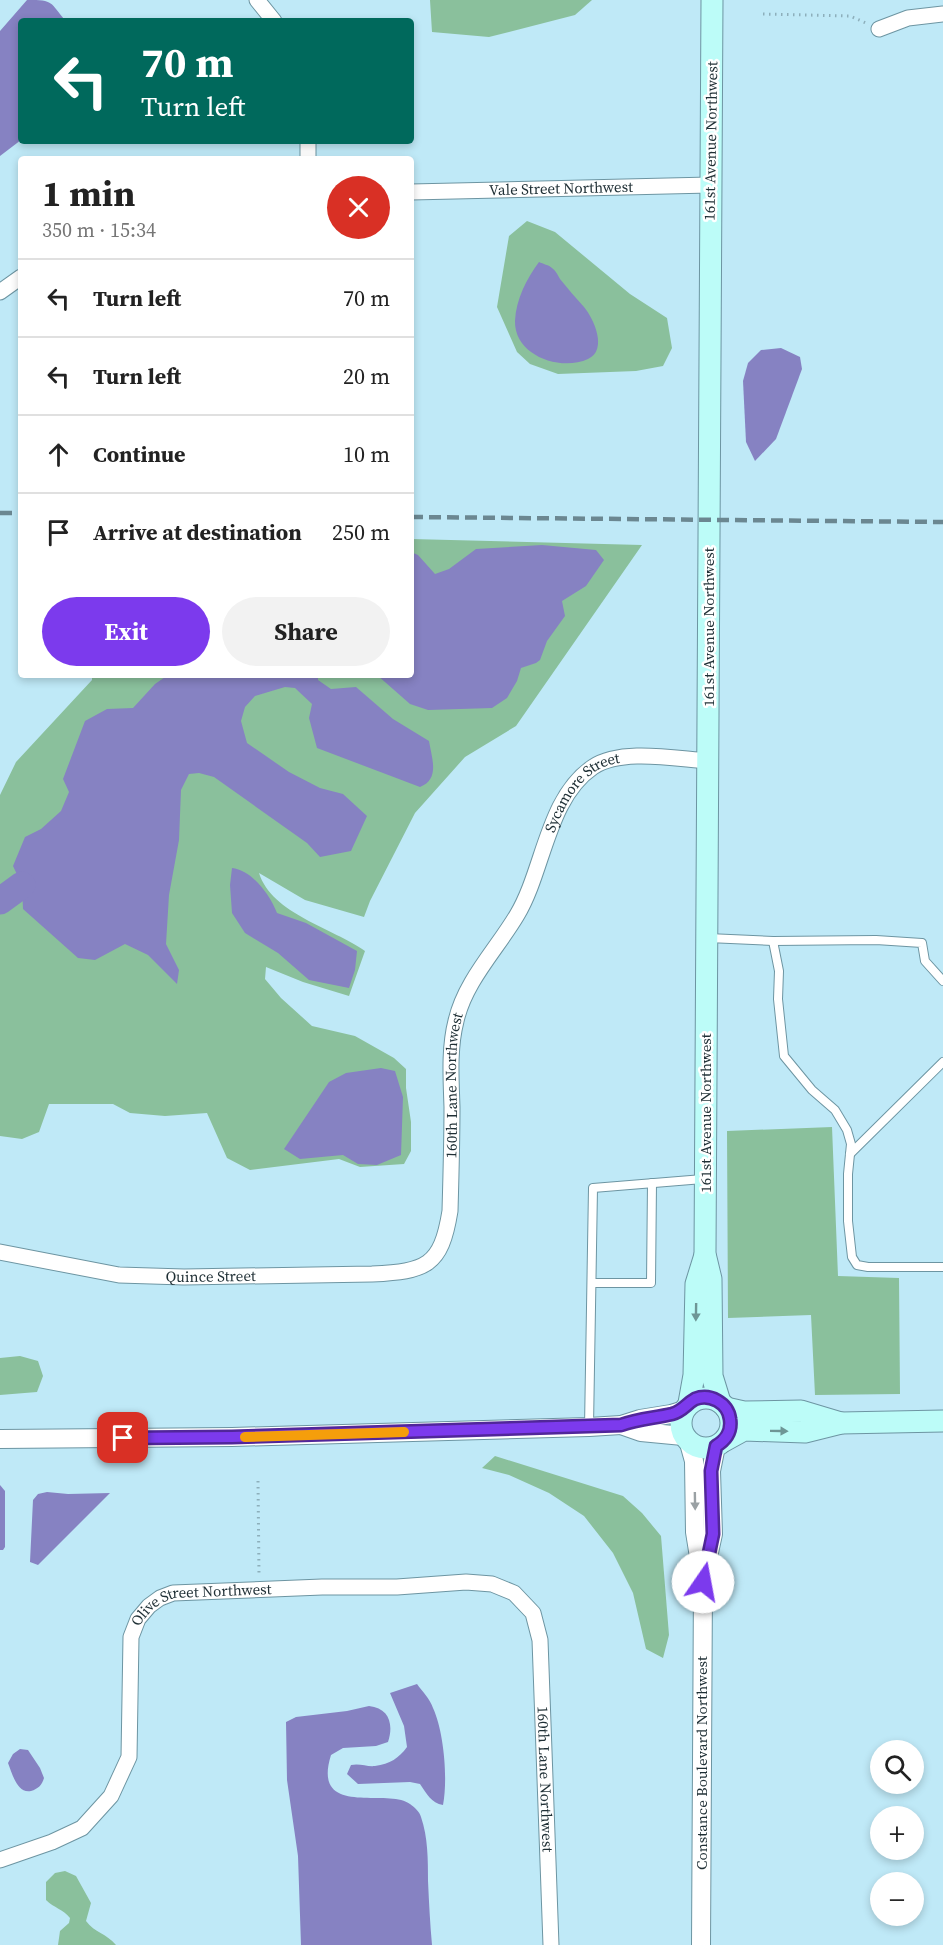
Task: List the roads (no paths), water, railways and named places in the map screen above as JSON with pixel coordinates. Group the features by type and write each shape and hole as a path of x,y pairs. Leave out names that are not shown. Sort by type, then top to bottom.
{"main road":[{"name":"161st Avenue Northwest","path":"712,0 705,1254 711,1279 712,1376 723,1405"},
{"name":"161st Avenue Northwest","path":"686,1406 694,1375 696,1284 705,1254"},
{"path":"841,1423 801,1411 744,1412 704,1397 686,1406 680,1427 686,1439 698,1447 707,1449 744,1430 805,1432 841,1423 943,1420"},
{"path":"720,1444 729,1433 731,1424 730,1415 723,1405"}],"street":[{"path":"257,0 272,18"},
{"path":"879,29 908,18 943,14"},
{"name":"Vale Street Northwest","path":"414,192 710,185"},
{"path":"0,292 18,279"},
{"name":"Sycamore Street","path":"518,914 531,887 555,818 579,779 594,766 615,759 642,756 709,761"},
{"name":"160th Lane Northwest","path":"424,1267 437,1254 446,1234 450,1211 452,1043 456,1019 468,990 518,914"},
{"name":"Quince Street","path":"0,1252 119,1275 184,1277 362,1274 398,1272 424,1267"},
{"path":"0,1439 232,1437 589,1427 621,1425 671,1414 686,1406"},
{"path":"621,1425 641,1432 686,1439"},
{"name":"Constance Boulevard Northwest","path":"686,1439 694,1461 695,1532 703,1582 701,1945"},
{"name":"Constance Boulevard Northwest","path":"703,1582 713,1534 711,1471 720,1444"},
{"name":"Olive Street Northwest","path":"0,1860 52,1842 82,1828 111,1796 129,1757 131,1638 138,1619 149,1606 160,1598 173,1593 397,1587 466,1582 492,1584 514,1593 533,1613"},
{"name":"160th Lane Northwest","path":"533,1613 540,1640 551,1945"}],"lane":[{"path":"706,938 773,941 876,940 922,943 925,961 943,981"},
{"path":"773,941 778,971 778,999 784,1056 812,1090 835,1110 847,1130 851,1144 848,1221 852,1257 857,1265 868,1267 943,1267"},
{"path":"850,1155 943,1062"},
{"path":"589,1427 593,1188 705,1179"},
{"path":"592,1283 651,1283 652,1183"}],"waterway":[{"path":"0,901 22,885"}],"railway":[{"path":"0,513 18,513"},
{"path":"414,517 943,522"}]}
